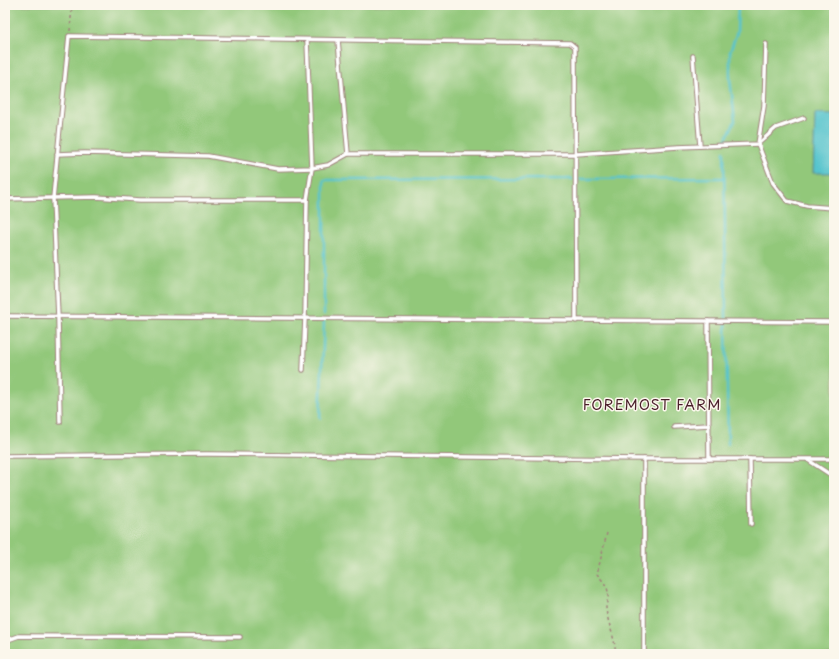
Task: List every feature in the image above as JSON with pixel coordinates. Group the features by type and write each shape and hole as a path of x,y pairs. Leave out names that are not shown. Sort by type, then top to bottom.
{"lane":[{"path":"60,422 58,317 53,198 69,36 570,43 576,47 576,321"},
{"path":"303,370 307,200 312,168 307,40"},
{"path":"338,40 348,154"},
{"path":"766,44 764,106 758,144 773,183 787,201 807,206 834,208"},
{"path":"693,56 700,146"},
{"path":"57,154 85,153 208,156 278,169 312,168 328,165 348,154 576,154 758,144 776,128 804,118"},
{"path":"5,198 96,197 140,200 307,200"},
{"path":"5,316 834,322"},
{"path":"708,321 709,459"},
{"path":"674,427 709,425"},
{"path":"5,456 207,454 834,460"},
{"path":"644,459 644,654"},
{"path":"750,459 751,524"},
{"path":"807,460 834,477"},
{"path":"5,641 19,636 240,637"}],"path":[{"path":"69,36 72,5"},
{"path":"606,533 596,574 603,582 608,592 606,607 616,649 615,654"}],"green space":[{"path":"5,5 834,5 834,654 5,654"}],"water":[{"path":"815,114 834,115 834,173 813,173"}],"waterway":[{"path":"725,141 735,121 730,79 730,52 737,32 738,5"},
{"path":"724,151 726,318"},
{"path":"580,179 724,178"},
{"path":"324,314 324,180 572,179"},
{"path":"320,418 324,322"},
{"path":"726,324 728,444"}],"district":[{"name":"FOREMOST FARM","path":"652,404"}]}
